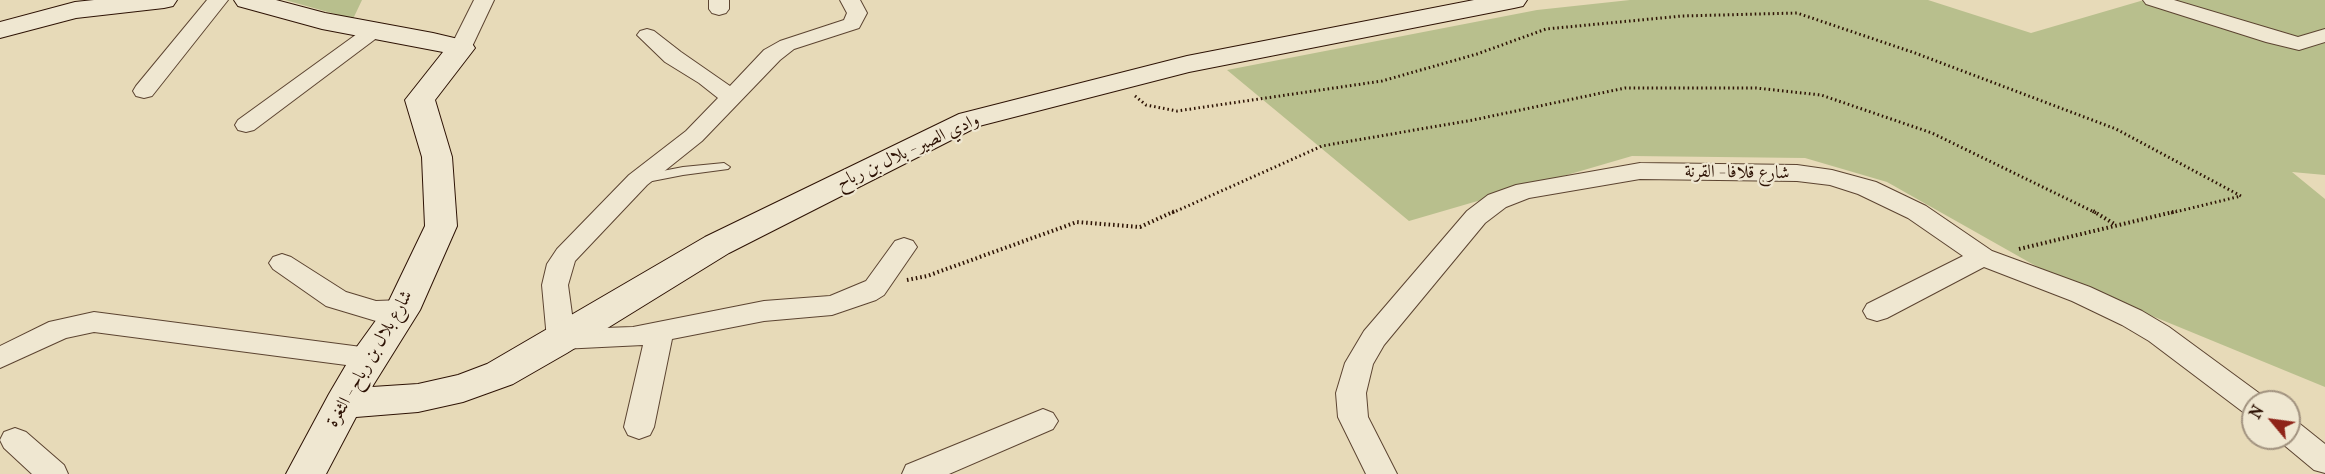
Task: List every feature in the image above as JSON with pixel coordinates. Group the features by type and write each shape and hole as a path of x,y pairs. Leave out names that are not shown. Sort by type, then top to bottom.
{"street":[{"path":"0,30 75,10 164,0"},
{"path":"144,91 218,0"},
{"path":"247,0 322,21 461,48 484,0"},
{"path":"850,0 857,13 852,24 797,41 778,50 694,136 638,180 572,248 560,264 555,286 561,339 633,337 764,311 832,305 867,293 877,285 904,247"},
{"name":"وادي الصير - بلال بن رباح","path":"342,404 418,398 463,388 500,374 717,245 969,120 1187,64 1514,0"},
{"path":"2152,0 2299,44 2325,35"},
{"path":"246,124 375,30"},
{"path":"646,35 732,98"},
{"name":"شارع بلال بن رباح - الثغرة","path":"306,474 342,404 369,358 402,310 441,226 437,157 420,100 461,48"},
{"name":"شارع قلافا - القرنة","path":"1382,474 1353,417 1351,393 1359,363 1374,338 1476,217 1486,208 1510,195 1640,171 1814,175 1849,182 1899,202 1983,257 2081,294 2132,318 2159,334 2241,395"},
{"path":"1877,311 1983,257"},
{"path":"282,263 336,299 376,311 402,310"},
{"path":"0,358 59,329 96,322 369,358"},
{"path":"639,428 660,332"},
{"path":"917,474 1043,421"},
{"path":"15,440 53,474"},
{"path":"2301,442 2325,461"}],"lane":[{"path":"638,180 683,171 724,167"}],"path":[{"path":"1119,82 1146,105 1176,111 1382,81 1477,54 1546,29 1682,16 1797,13 1915,53 2116,129 2241,196 1983,257"},
{"path":"877,285 927,276 1077,222 1140,227 1322,146 1473,120 1624,88 1756,88 1821,95 1932,133 2083,205 2118,226"}],"green space":[{"path":"285,0 362,0 353,19"},
{"path":"1630,0 1928,0 2031,33 2144,0 2325,0 2325,175 2292,172 2325,199 2325,387 2050,274 1887,182 1805,158 1632,156 1409,221 1227,70 1537,10"}]}
